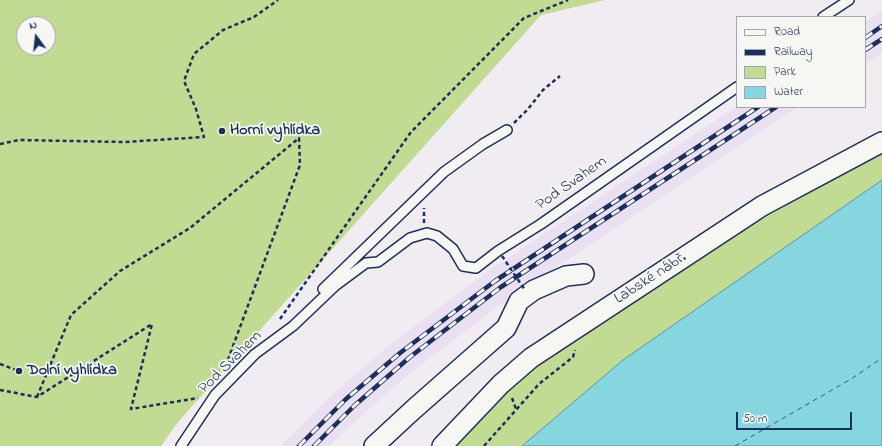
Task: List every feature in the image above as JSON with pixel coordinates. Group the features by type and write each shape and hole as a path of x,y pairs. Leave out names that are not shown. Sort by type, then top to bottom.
{"street":[{"name":"Labské nábř.","path":"442,446 501,384 531,358 561,337 762,206 882,142"},
{"path":"374,446 506,328 519,301 534,290 566,276 584,274"}],"lane":[{"path":"825,16 849,0"},
{"name":"Pod Svahem","path":"181,446 216,395 255,354 293,326 335,286 366,262 378,262 410,238 427,233 437,236 453,249 463,266 476,268 498,251 541,224 736,87"},
{"name":"Pod Svahem","path":"293,326 323,288 444,172 483,144 507,130"}],"path":[{"path":"0,144 19,140 124,142 204,136 196,109 184,81 194,54 223,30 254,17 278,0"},
{"path":"278,322 411,132 524,18 568,0"},
{"path":"507,130 528,109 543,90 560,76"},
{"path":"37,397 71,315 120,271 190,228 299,138 300,165 226,365"},
{"path":"427,233 424,222 424,214 430,186"},
{"path":"502,256 525,290"},
{"path":"0,390 37,397 152,324 131,409 216,395"},
{"path":"484,446 539,384 573,358 576,341 561,337"},
{"path":"0,364 19,371"},
{"path":"513,398 516,410"}],"shaded area":[{"path":"882,11 882,53 866,63 866,21"},
{"path":"736,107 736,108 796,108 508,299 414,370 361,416 330,446 281,446 337,390 392,343 488,271"}],"green space":[{"path":"0,0 605,0 541,15 178,422 161,446 0,446"},
{"path":"882,152 882,180 623,360 522,446 453,446 506,392 545,358 734,235"}],"water":[{"path":"882,180 882,446 522,446 623,360"}],"ferry route":[{"path":"735,446 851,379 882,358"}],"railway":[{"path":"866,37 882,26"},
{"path":"866,49 882,39"},
{"path":"299,446 346,399 400,353 495,281 756,108"},
{"path":"314,446 354,406 410,357 501,287 774,108"}],"place":[{"name":"Horní vyhlídka","path":"222,131"},
{"name":"Dolní vyhlídka","path":"19,371"}]}
